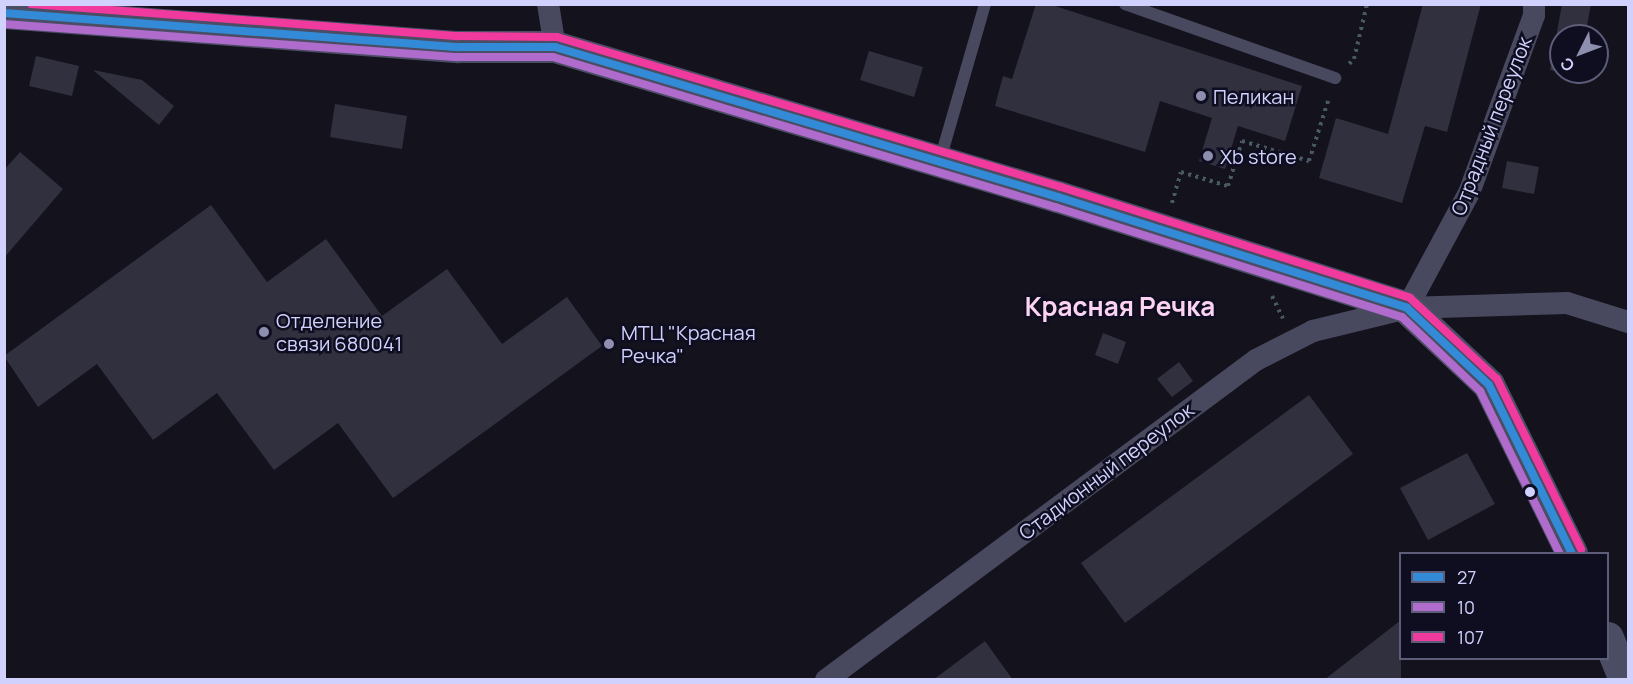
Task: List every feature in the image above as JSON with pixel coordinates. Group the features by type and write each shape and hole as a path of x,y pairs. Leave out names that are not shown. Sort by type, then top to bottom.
{"street":[{"path":"548,4 555,47"},
{"name":"Отрадный переулок","path":"1407,308 1469,193 1534,15 1534,4"},
{"path":"4,13 459,47 555,47 939,161 1407,308 1489,385 1571,552"},
{"name":"Стадионный переулок","path":"826,680 1256,360 1297,339 1334,325 1407,308 1567,303 1629,322"},
{"path":"1609,640 1625,680"}],"lane":[{"path":"939,161 985,4"},
{"path":"1125,4 1335,78"}],"path":[{"path":"1164,230 1181,172 1228,186 1242,141 1310,161 1335,78 1354,59 1367,4"},
{"path":"1268,288 1286,326 1297,339"}],"building":[{"path":"1036,4 1049,4 1302,86 1285,141 1238,126 1225,169 1199,161 1212,118 1160,101 1145,152 995,106 1003,76 1012,79"},
{"path":"1423,4 1481,4 1447,132 1425,126 1402,203 1319,178 1336,118 1388,134"},
{"path":"1562,4 1591,4 1587,24 1558,24"},
{"path":"869,51 923,67 914,97 860,80"},
{"path":"36,56 79,66 72,96 29,86"},
{"path":"93,70 142,80 174,106 159,125"},
{"path":"335,104 407,116 402,149 330,137"},
{"path":"20,152 63,189 4,258 4,170"},
{"path":"1507,161 1539,167 1534,194 1502,188"},
{"path":"211,205 267,282 326,239 382,316 447,269 502,344 567,297 602,346 393,498 338,423 274,470 217,393 153,440 97,364 38,407 4,356"},
{"path":"1103,333 1126,342 1118,364 1095,355"},
{"path":"1179,362 1193,381 1172,397 1157,379"},
{"path":"1309,395 1353,454 1125,623 1081,563"},
{"path":"1467,453 1495,504 1428,540 1400,488"},
{"path":"1399,622 1401,680 1324,680"},
{"path":"985,641 1013,680 933,680"}],"transit line":[{"name":"107","path":"31,4 459,36 557,37 1061,187 1410,298 1497,379 1581,549"},
{"name":"27","path":"4,13 459,47 555,47 1058,197 1407,308 1489,385 1571,552"},
{"name":"10","path":"4,24 458,57 553,57 1055,207 1402,317 1480,391 1559,552"}],"place":[{"name":"Пеликан","path":"1201,96"},
{"name":"Xb store","path":"1208,156"},
{"name":"Отделение связи 680041","path":"264,332"},
{"name":"МТЦ \"Красная Речка\"","path":"609,344"}],"district":[{"name":"Красная Речка","path":"1120,307"}]}
